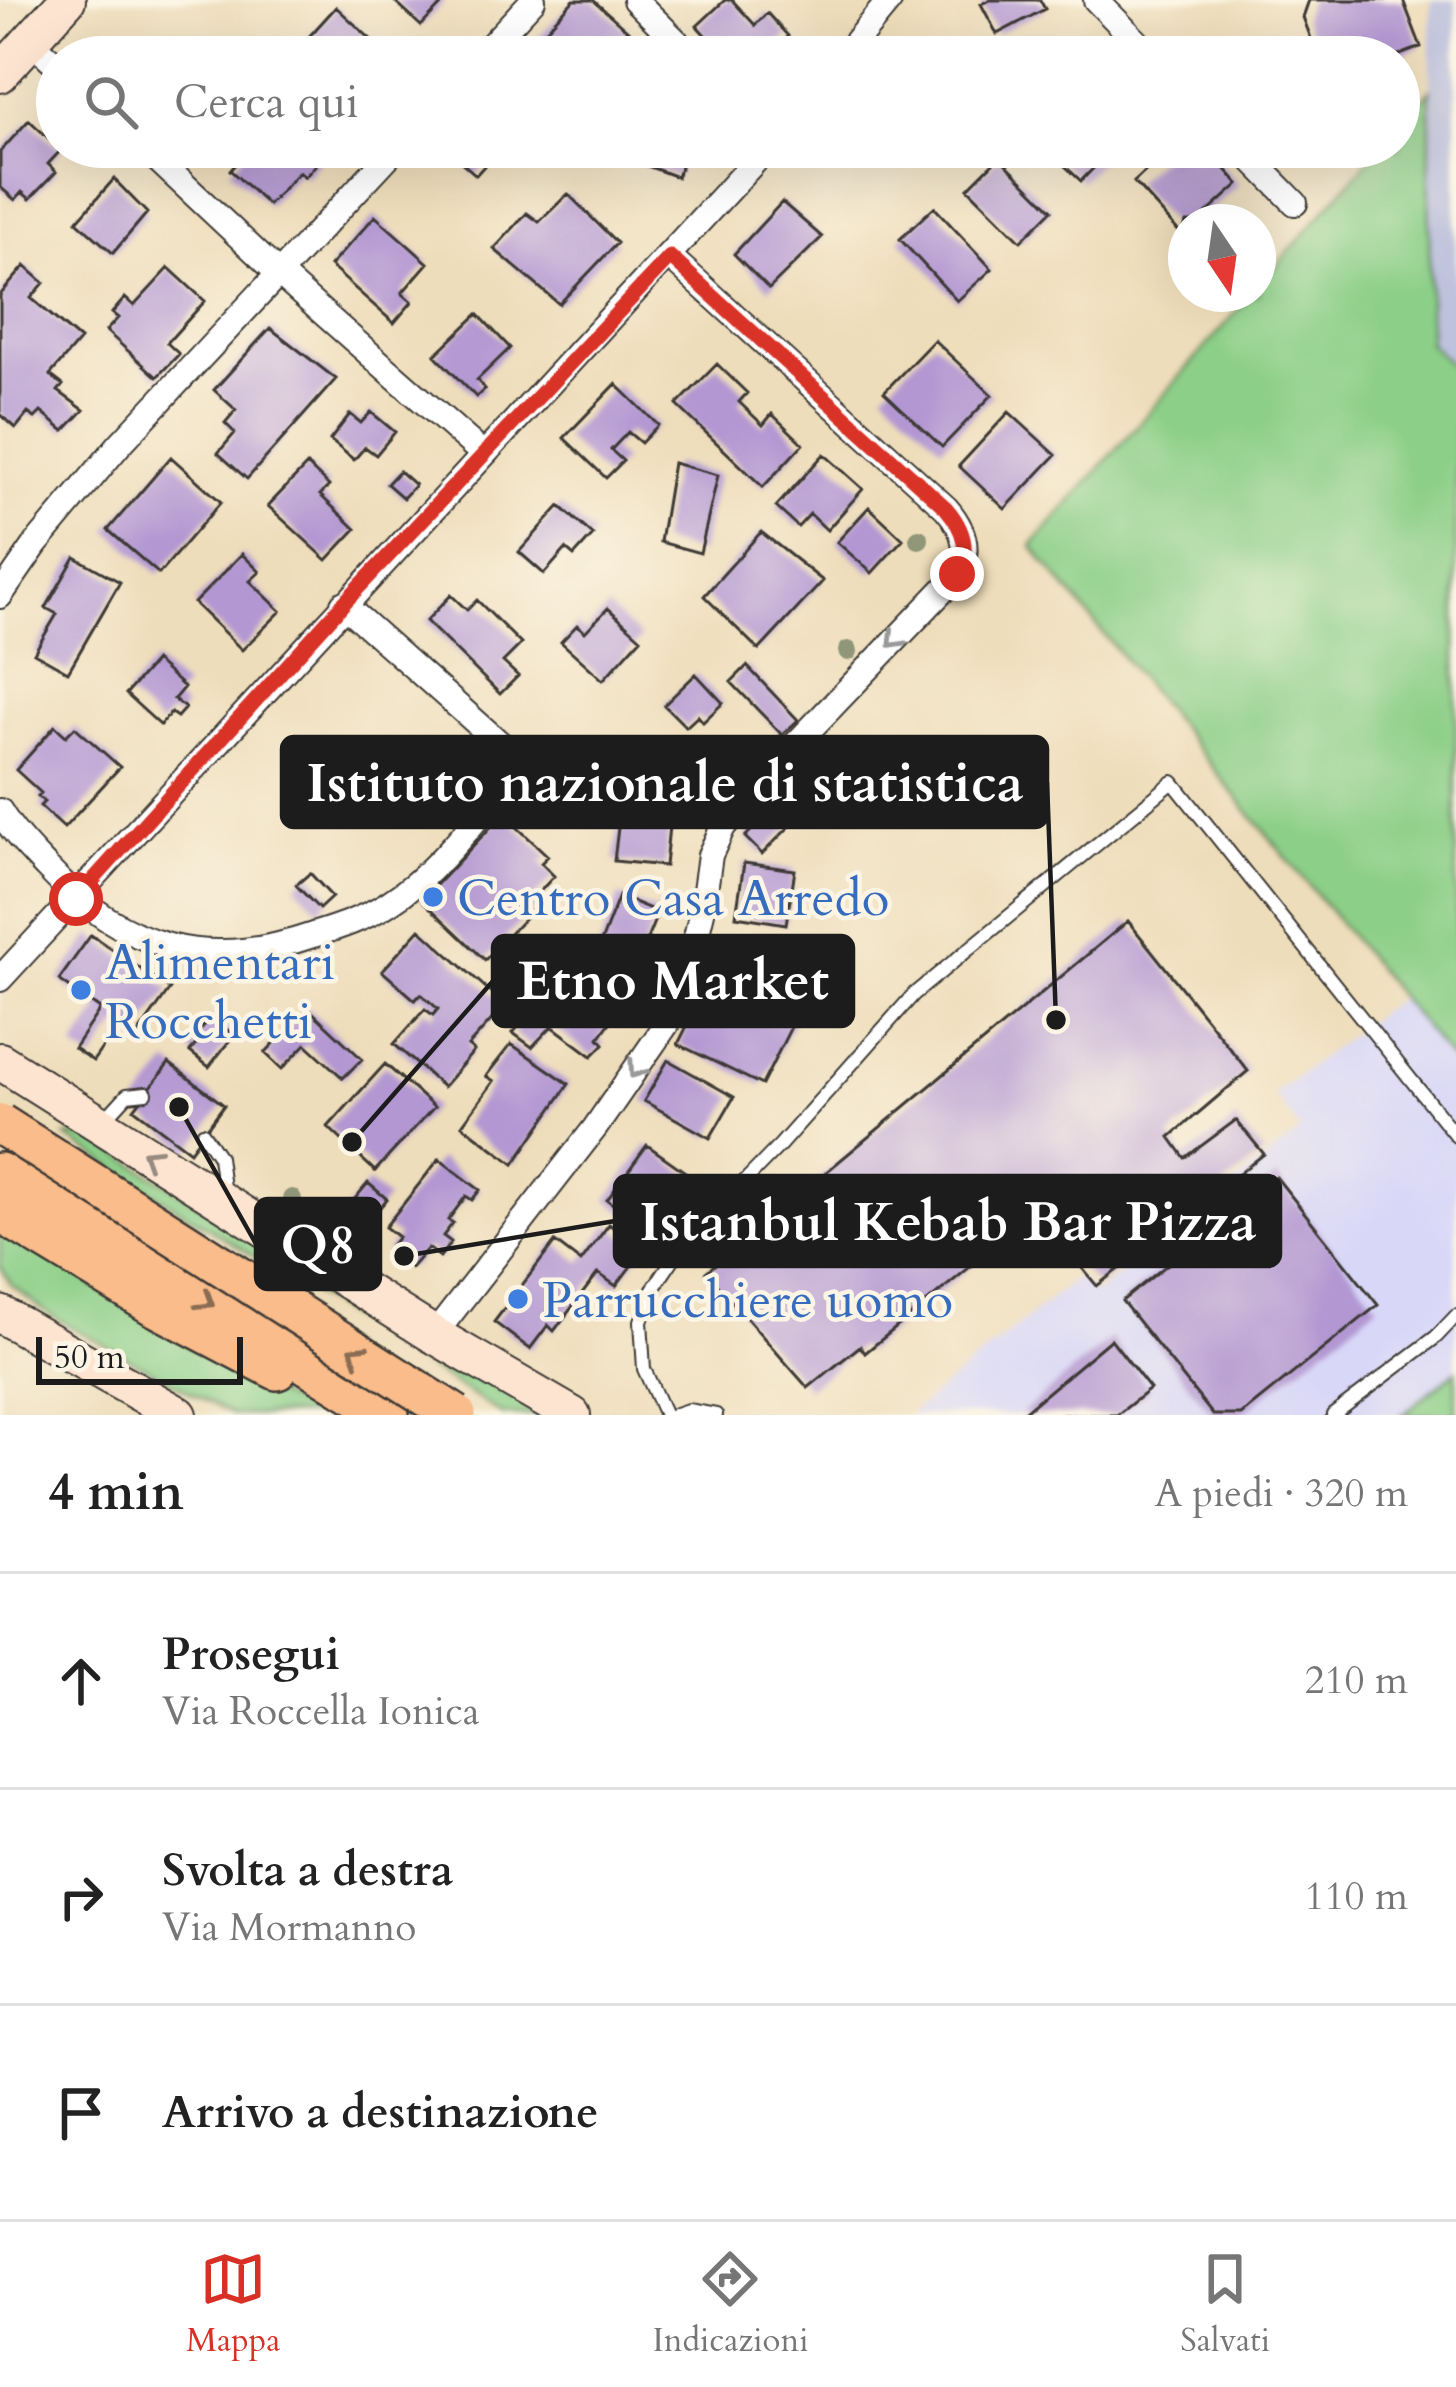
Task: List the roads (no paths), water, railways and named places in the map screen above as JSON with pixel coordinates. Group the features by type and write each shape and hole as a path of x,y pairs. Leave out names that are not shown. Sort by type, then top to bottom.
{"main road":[{"path":"38,36 67,0"},
{"path":"0,1061 434,1335 572,1415"},
{"path":"50,1123 96,1123"},
{"path":"0,1124 456,1415"},
{"path":"0,1173 377,1408"},
{"path":"0,1212 229,1347 311,1386 377,1408"},
{"path":"0,1288 10,1322 179,1415"}],"street":[{"path":"500,36 533,0"},
{"path":"634,0 671,36"},
{"path":"860,36 890,0"},
{"path":"1096,0 1131,36"},
{"path":"166,168 483,454"},
{"path":"0,596 71,500 377,168"},
{"path":"0,979 749,168"},
{"path":"1261,168 1295,203"},
{"path":"434,1335 595,1128 659,1036 686,977 714,845 729,818 952,581 965,556 964,536 946,508 670,257"},
{"path":"343,604 523,764"},
{"path":"0,812 76,899 118,928 176,949 248,950 302,939 371,913 403,893 523,764 539,755 769,772"}],"lane":[{"path":"716,1415 688,1410 669,1415 644,1370 640,1321 651,1292 684,1244 780,1145 914,994 1173,782 1456,1136"},
{"path":"96,1123 127,1095 146,1093"},
{"path":"203,1133 219,1157 224,1202"},
{"path":"1333,1415 1436,1337 1456,1316"}],"place":[{"name":"Centro Casa Arredo","path":"433,897"},
{"name":"Alimentari Rocchetti","path":"81,990"},
{"name":"Istituto nazionale di statistica","path":"1056,1020"},
{"name":"Q8","path":"179,1107"},
{"name":"Etno Market","path":"352,1142"},
{"name":"Istanbul Kebab Bar Pizza","path":"404,1256"},
{"name":"Parrucchiere uomo","path":"518,1299"}]}
